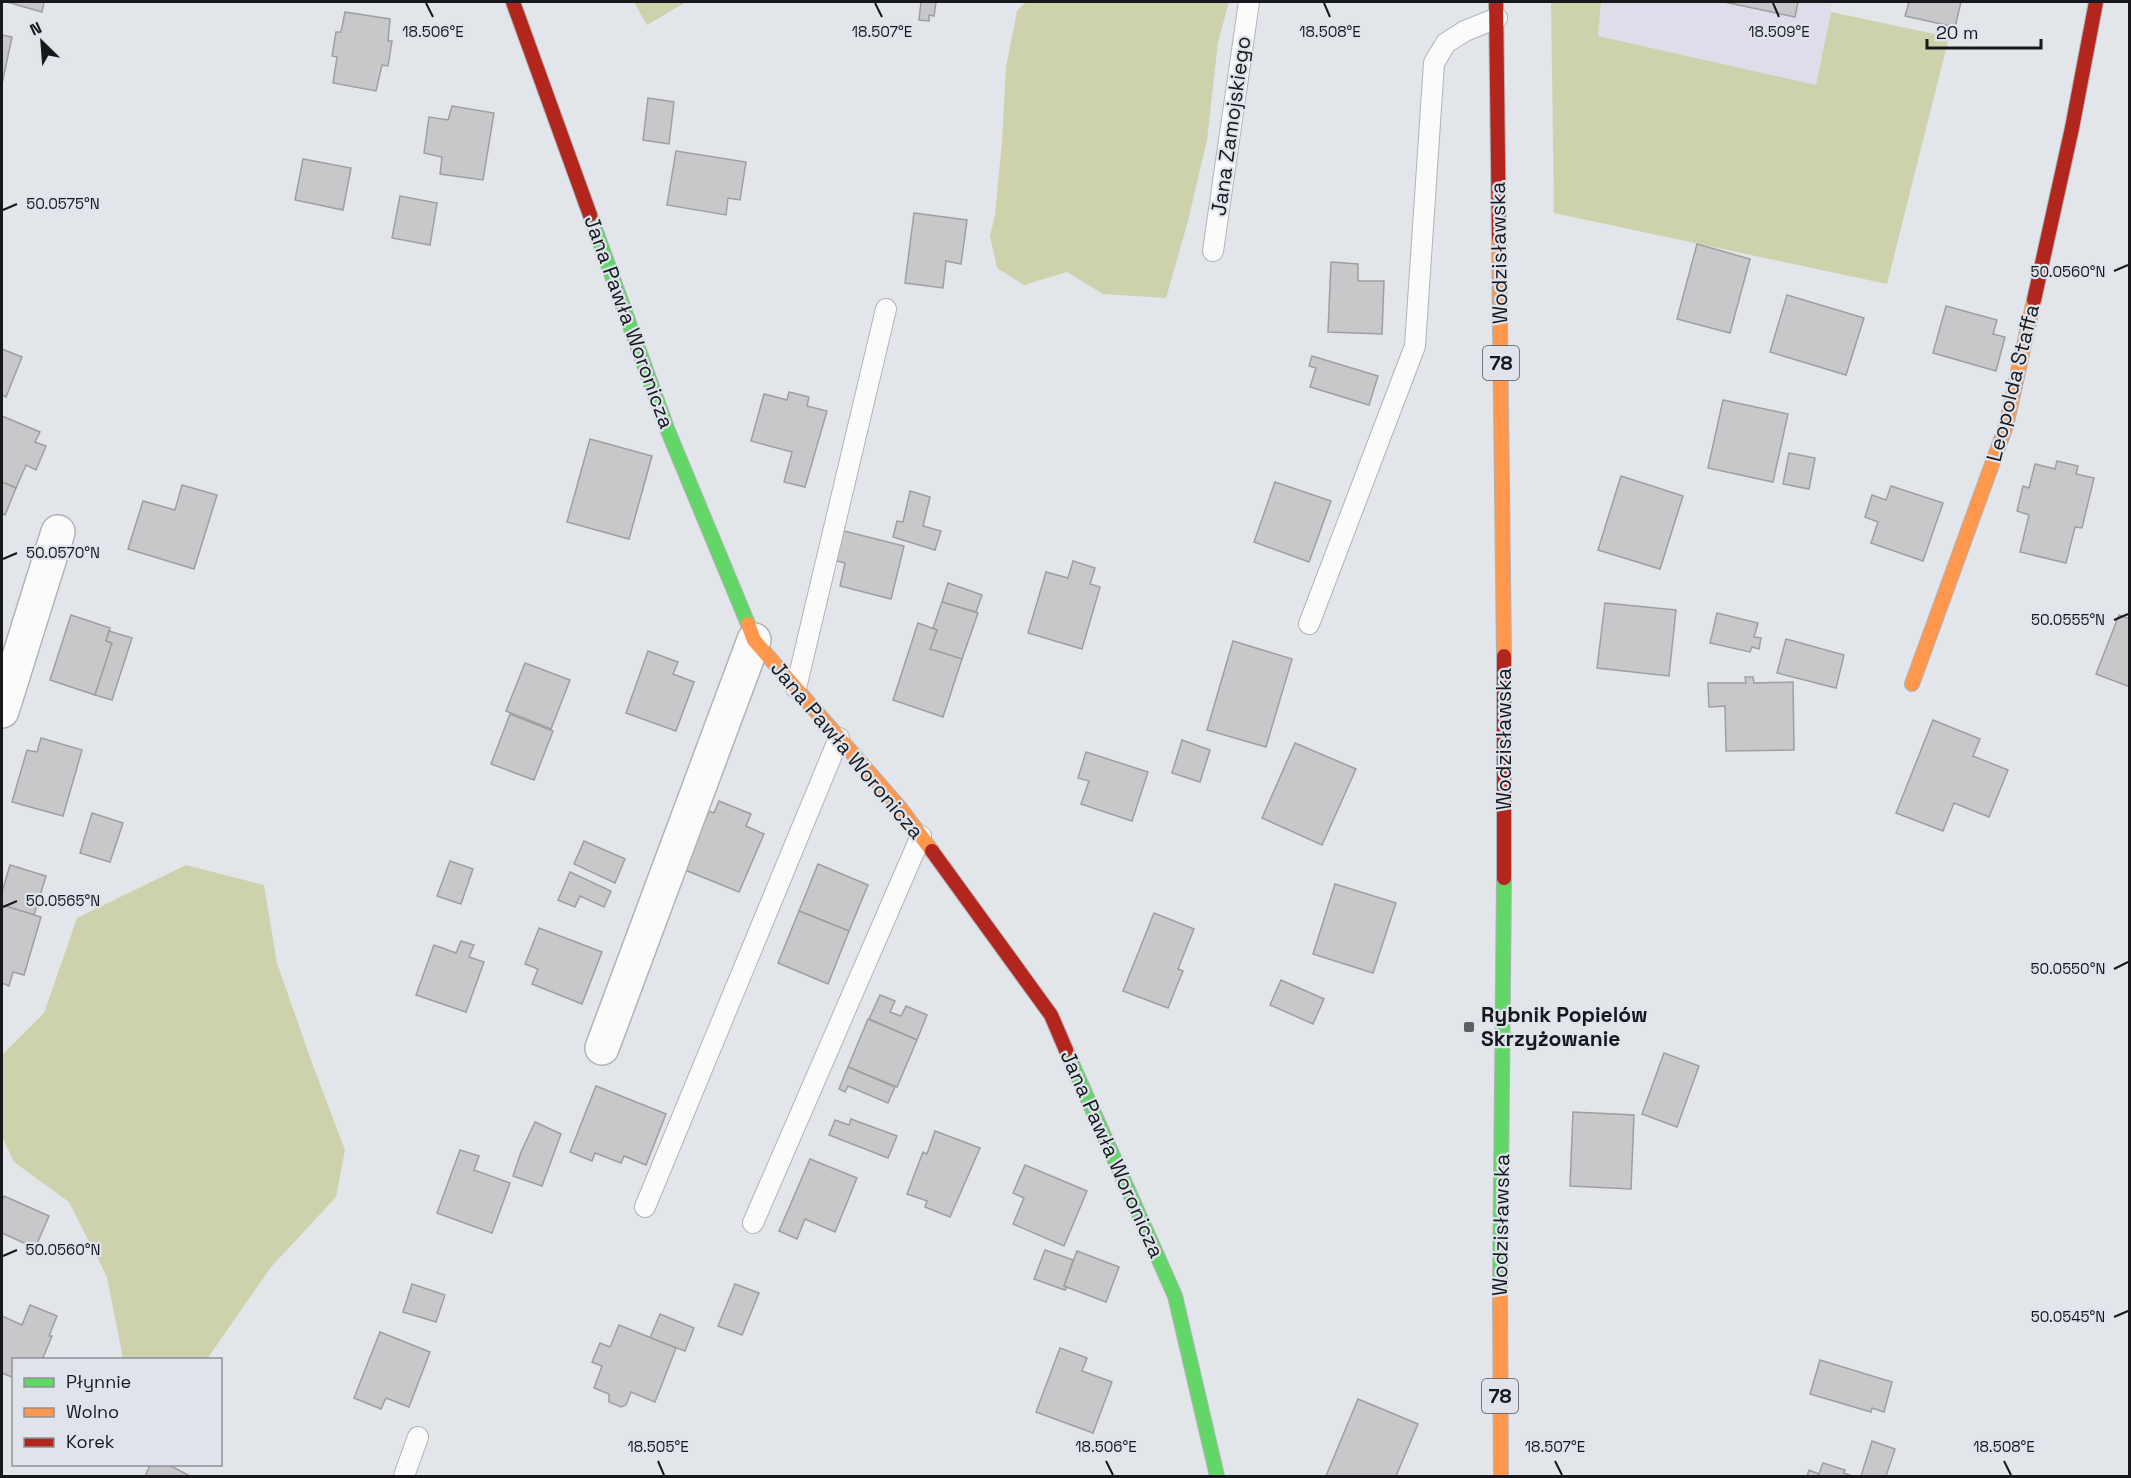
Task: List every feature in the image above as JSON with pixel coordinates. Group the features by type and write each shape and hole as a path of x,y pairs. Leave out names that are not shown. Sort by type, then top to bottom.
{"street":[{"name":"Jana Pawła Woronicza","path":"513,2 668,431 754,640 901,809 1050,1015 1175,1296 1217,1476"},
{"name":"Leopolda Staffa","path":"1912,684 2006,426 2072,128 2096,2"},
{"name":"Wodzisławska","path":"1497,10 1505,724 1501,1476"},
{"path":"2,711 58,532"},
{"path":"602,1048 754,640"}],"lane":[{"name":"Jana Zamojskiego","path":"1213,251 1249,2"},
{"path":"1309,624 1415,346 1434,63 1446,43 1497,10"},
{"path":"796,688 886,309"},
{"path":"645,1207 839,738"},
{"path":"753,1223 921,836"},
{"path":"404,1476 418,1437"}],"shaded area":[{"path":"1601,2 1832,2 1816,86 1598,36"}],"green space":[{"path":"634,2 686,2 647,25"},
{"path":"1026,2 1229,2 1218,42 1207,140 1188,221 1166,298 1103,294 1067,272 1024,285 997,268 990,236 995,215 1006,67 1017,11"},
{"path":"1551,2 1601,2 1598,36 1816,85 1831,12 1949,37 1887,284 1554,213"},
{"path":"186,865 264,885 277,963 345,1150 336,1197 271,1267 208,1358 123,1358 107,1277 69,1202 14,1162 2,1137 2,1055 44,1013 77,918"}],"building":[{"path":"7,2 44,2 42,12"},
{"path":"921,2 936,2 934,16 929,15 929,21 919,20"},
{"path":"1724,2 1798,2 1795,17"},
{"path":"1909,2 1961,2 1955,27 1905,16"},
{"path":"345,12 390,19 388,41 392,41 388,66 382,65 376,91 333,83 337,57 332,56 336,32 341,32"},
{"path":"2,35 12,37 2,84"},
{"path":"648,98 674,102 669,144 643,140"},
{"path":"452,106 494,113 483,180 440,174 442,157 424,153 429,117 448,120"},
{"path":"676,151 746,162 740,200 728,198 726,215 667,205"},
{"path":"303,159 351,168 343,210 295,200"},
{"path":"400,196 437,203 430,245 392,238"},
{"path":"914,213 967,220 961,264 946,261 943,288 905,283"},
{"path":"1697,244 1750,259 1730,333 1677,319"},
{"path":"1331,262 1358,264 1358,281 1384,281 1382,334 1328,332"},
{"path":"1787,295 1864,318 1846,375 1770,352"},
{"path":"1946,306 1997,320 1993,334 2005,337 1996,371 1933,353"},
{"path":"2,349 22,357 6,397 2,395"},
{"path":"1312,356 1378,376 1369,405 1310,387 1316,368 1309,366"},
{"path":"789,392 809,397 807,406 827,411 805,487 784,482 792,452 751,441 764,394 787,400"},
{"path":"1723,400 1788,414 1773,482 1708,468"},
{"path":"2,416 40,432 35,442 46,446 36,470 26,465 16,488 2,482"},
{"path":"590,439 652,456 629,539 567,522"},
{"path":"1789,453 1815,458 1809,489 1783,484"},
{"path":"2057,461 2078,466 2076,474 2094,478 2082,528 2075,527 2066,563 2020,552 2029,515 2017,511 2023,486 2029,488 2035,464 2055,469"},
{"path":"1621,476 1683,496 1660,569 1598,550"},
{"path":"2,482 16,488 5,515 2,513"},
{"path":"1275,482 1331,501 1309,562 1254,542"},
{"path":"182,485 217,495 194,569 128,549 143,501 175,510"},
{"path":"1891,486 1943,503 1923,561 1871,543 1878,522 1865,517 1872,495 1886,500"},
{"path":"910,491 930,497 923,526 941,531 935,550 893,537 897,521 903,522"},
{"path":"840,530 904,546 891,599 840,586 845,563 833,560"},
{"path":"1073,561 1095,568 1090,584 1100,587 1082,649 1028,633 1046,572 1068,578"},
{"path":"948,583 982,595 976,612 942,602"},
{"path":"942,602 978,613 962,659 930,649 937,630 933,628"},
{"path":"1605,603 1676,610 1669,676 1597,668"},
{"path":"1717,613 1758,623 1754,637 1761,638 1759,649 1752,647 1750,652 1710,643"},
{"path":"71,615 110,628 106,641 112,643 95,695 50,680"},
{"path":"2119,615 2130,619 2130,687 2096,674"},
{"path":"918,623 937,630 930,649 962,659 943,717 893,700"},
{"path":"109,631 132,638 112,700 95,695 112,643 106,641"},
{"path":"1786,639 1844,655 1836,688 1777,673"},
{"path":"1233,641 1292,659 1266,747 1207,730"},
{"path":"648,651 678,662 673,674 694,682 676,731 626,713"},
{"path":"525,663 570,680 551,729 506,711"},
{"path":"1745,677 1753,677 1754,683 1793,682 1794,750 1726,751 1725,706 1709,707 1708,683 1746,683"},
{"path":"510,714 553,731 534,780 491,764"},
{"path":"1933,720 1980,739 1973,756 2008,770 1989,817 1954,803 1943,831 1896,813"},
{"path":"41,738 82,750 63,816 12,802 27,750 37,752"},
{"path":"1182,740 1210,750 1200,782 1172,773"},
{"path":"1295,743 1356,769 1322,845 1262,818"},
{"path":"1086,752 1148,772 1132,821 1081,804 1089,781 1078,778"},
{"path":"719,801 751,814 746,826 764,834 739,892 685,870 709,811 714,813"},
{"path":"92,813 123,823 110,862 80,853"},
{"path":"584,841 625,859 615,883 574,864"},
{"path":"450,861 473,869 461,904 437,896"},
{"path":"818,864 868,885 849,931 799,911"},
{"path":"10,865 46,876 34,915 2,905 2,892"},
{"path":"570,872 611,891 604,907 580,896 575,907 558,900"},
{"path":"1335,884 1396,903 1373,973 1313,954"},
{"path":"2,905 41,917 24,975 13,972 9,986 2,983"},
{"path":"799,911 849,931 828,984 778,963"},
{"path":"1154,913 1194,929 1178,969 1183,971 1168,1008 1123,991"},
{"path":"539,928 602,952 582,1004 532,984 538,969 525,964"},
{"path":"461,941 474,945 469,957 484,962 466,1012 416,995 434,945 456,953"},
{"path":"1281,980 1324,999 1313,1024 1270,1005"},
{"path":"880,995 895,1001 890,1012 901,1016 906,1006 927,1015 917,1040 869,1019"},
{"path":"868,1019 917,1040 897,1087 848,1067"},
{"path":"1664,1053 1699,1066 1677,1127 1642,1114"},
{"path":"848,1067 895,1087 888,1103 848,1086 845,1092 839,1089"},
{"path":"596,1086 666,1114 646,1165 624,1156 621,1163 595,1153 592,1161 570,1152"},
{"path":"1573,1112 1634,1115 1631,1189 1570,1186"},
{"path":"851,1119 897,1136 888,1158 829,1135 835,1120 849,1125"},
{"path":"535,1122 561,1134 542,1186 513,1176"},
{"path":"935,1131 980,1148 950,1217 925,1207 927,1201 907,1194 923,1152 927,1154"},
{"path":"460,1150 479,1156 474,1170 510,1183 492,1233 437,1213"},
{"path":"810,1159 857,1178 835,1232 805,1219 797,1239 779,1231"},
{"path":"1025,1165 1087,1191 1064,1246 1013,1224 1024,1198 1013,1193"},
{"path":"4,1196 49,1216 35,1248 2,1233"},
{"path":"1045,1250 1073,1260 1064,1286 1067,1287 1065,1290 1034,1279"},
{"path":"1077,1251 1119,1267 1106,1302 1064,1286"},
{"path":"412,1284 445,1295 436,1322 403,1312"},
{"path":"735,1284 759,1293 742,1335 718,1326"},
{"path":"30,1305 57,1316 43,1358 12,1358 12,1377 2,1373 2,1316 22,1325"},
{"path":"660,1314 694,1328 685,1351 650,1338"},
{"path":"619,1325 676,1348 655,1402 631,1392 626,1405 621,1407 609,1402 609,1394 594,1388 602,1366 592,1362 600,1343 610,1347"},
{"path":"380,1332 430,1352 409,1407 386,1398 381,1409 354,1398"},
{"path":"1060,1348 1087,1358 1082,1371 1112,1382 1093,1433 1036,1412"},
{"path":"1820,1360 1892,1382 1884,1412 1872,1408 1871,1412 1810,1394"},
{"path":"1358,1399 1418,1424 1396,1476 1326,1476"},
{"path":"1872,1441 1895,1449 1886,1476 1861,1476"},
{"path":"1823,1463 1845,1470 1844,1473 1852,1476 1807,1476 1809,1470 1819,1474"},
{"path":"150,1466 171,1466 190,1476 145,1476"}],"traffic: fast":[{"path":"590,215 668,431 748,624"},
{"path":"1500,1288 1504,878"},
{"path":"1066,1050 1175,1296 1217,1476"}],"traffic: slow":[{"path":"1499,238 1504,656"},
{"path":"1912,684 2006,426 2034,300"},
{"path":"748,624 754,640 901,809 932,851"},
{"path":"1500,1288 1501,1476"}],"traffic: jam":[{"path":"513,2 590,215"},
{"path":"1496,2 1499,238"},
{"path":"2034,300 2072,128 2096,2"},
{"path":"1504,656 1504,878"},
{"path":"932,851 1051,1015 1066,1050"}],"place":[{"name":"Rybnik Popielów Skrzyżowanie","path":"1469,1027"}]}
